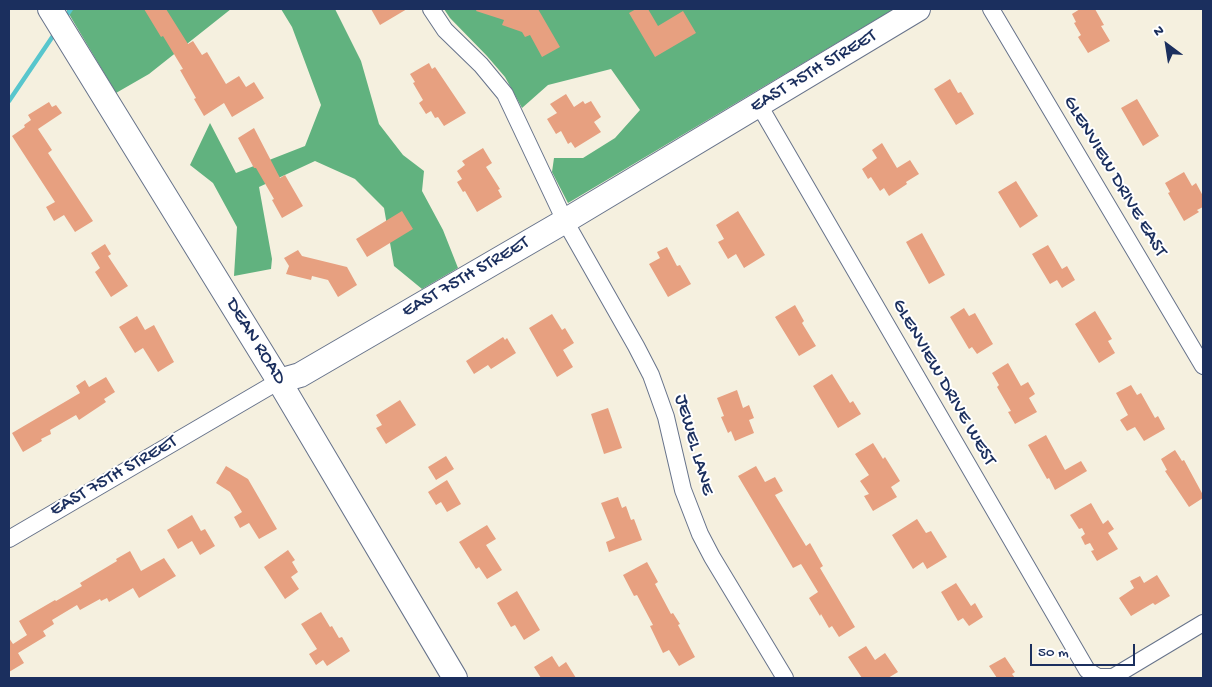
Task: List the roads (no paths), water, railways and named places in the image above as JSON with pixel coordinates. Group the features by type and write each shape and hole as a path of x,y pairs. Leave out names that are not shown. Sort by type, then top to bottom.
{"street":[{"name":"DEAN ROAD","path":"50,9 279,381 456,678"},
{"name":"JEWEL LANE","path":"431,9 445,30 481,64 505,94 565,221 651,375 666,417 683,490 700,534 785,678"},
{"name":"EAST 75TH STREET","path":"9,539 279,381 300,375 565,221 918,9"},
{"name":"GLENVIEW DRIVE EAST","path":"991,9 1203,366"},
{"name":"GLENVIEW DRIVE WEST","path":"759,106 1087,670 1098,677 1113,677 1203,623"}],"waterway":[{"path":"65,18 71,9"},
{"path":"9,101 55,33"}]}
